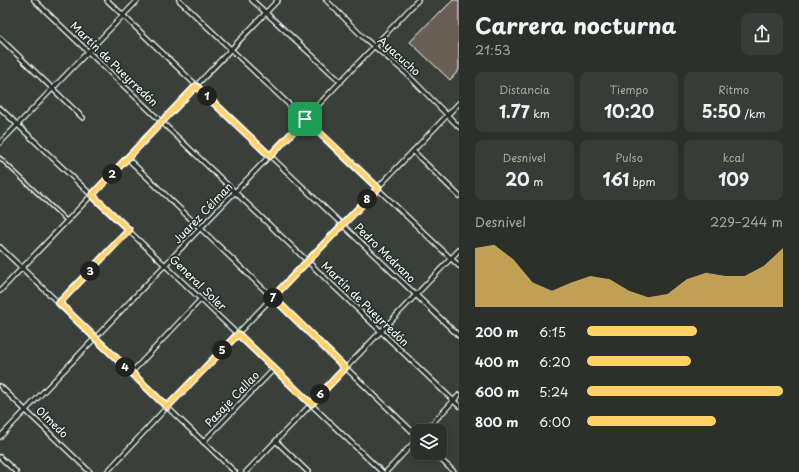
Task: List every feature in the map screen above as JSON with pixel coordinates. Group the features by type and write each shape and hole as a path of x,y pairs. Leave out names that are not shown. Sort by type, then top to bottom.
{"street":[{"name":"Martín de Pueyrredón","path":"34,0 459,406"},
{"name":"Pedro Medrano","path":"107,0 459,336"},
{"path":"0,143 138,0"},
{"path":"180,0 459,266"},
{"path":"252,0 341,82"},
{"path":"0,291 278,0"},
{"name":"Ayacucho","path":"326,0 364,38 406,73 459,127"},
{"name":"Juarez Célman","path":"0,437 418,0"},
{"path":"0,38 83,118"},
{"path":"107,472 167,407 308,262 459,103"},
{"name":"General Soler","path":"0,108 382,472"},
{"path":"412,151 459,196"},
{"path":"127,158 411,431"},
{"path":"59,303 129,230"},
{"path":"0,247 235,472"},
{"path":"246,472 459,250"},
{"path":"132,372 201,299"},
{"name":"Pasaje Callao","path":"203,442 274,369"},
{"name":"Olmedo","path":"0,386 90,472"},
{"path":"432,424 459,395"},
{"path":"276,441 308,472"},
{"path":"386,472 411,445"},
{"path":"0,457 16,472"},
{"path":"441,460 454,472"}],"lane":[{"path":"0,158 67,221"}],"building":[{"path":"453,0 459,0 459,70 450,80 410,42 440,11 441,12"}],"route":[{"path":"196,86 270,156 305,119 378,188 273,297 345,368 311,404 238,334 167,407 59,303 129,230 92,195 196,86"}]}
